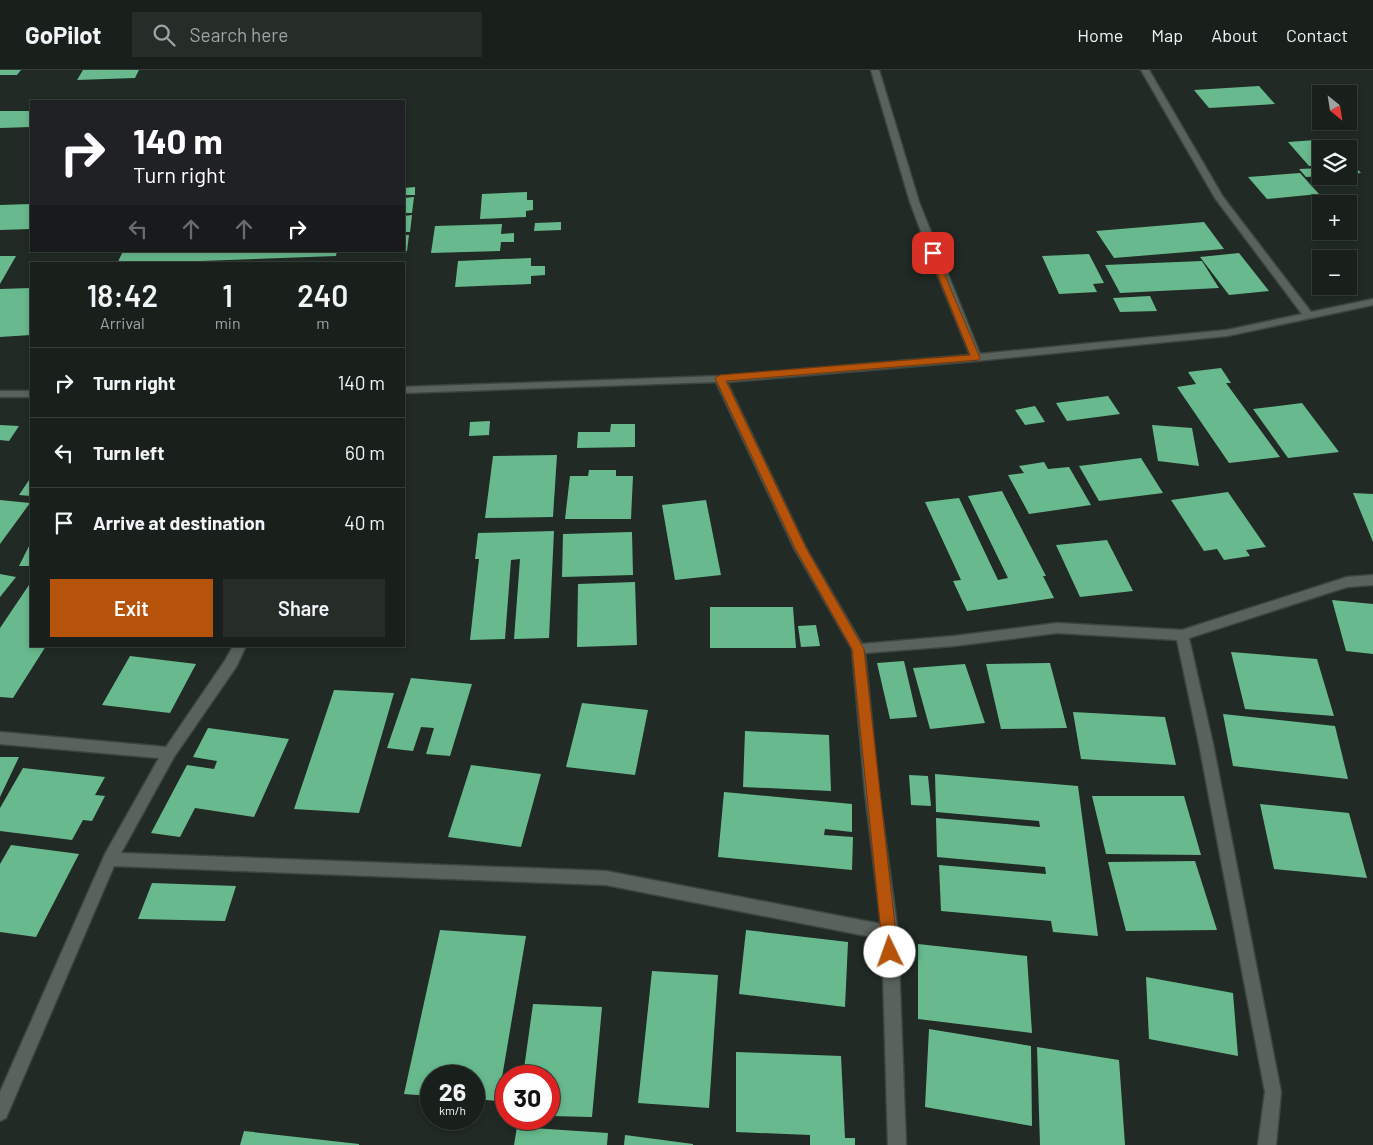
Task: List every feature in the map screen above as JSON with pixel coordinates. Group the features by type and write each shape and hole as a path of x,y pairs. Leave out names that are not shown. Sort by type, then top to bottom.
{"street":[{"path":"875,70 888,107 907,179 946,290 976,358"},
{"path":"1145,70 1219,198 1308,315"},
{"path":"405,390 720,378 976,358 1227,333 1373,302"},
{"path":"720,378 800,548 858,649 872,792 890,933 897,1145"},
{"path":"0,394 30,394"},
{"path":"858,649 954,641 1057,628 1182,635 1348,582 1373,580"},
{"path":"1182,635 1206,744 1272,1092 1267,1145"},
{"path":"0,1112 110,859 169,753 231,663 239,647"},
{"path":"0,738 169,753"},
{"path":"110,859 606,878 890,933"}],"building":[{"path":"0,70 21,70 17,75 0,75"},
{"path":"83,70 139,70 135,78 77,80"},
{"path":"1259,86 1275,104 1209,108 1194,90"},
{"path":"0,111 30,111 30,127 0,128"},
{"path":"1312,140 1312,166 1309,166 1288,142"},
{"path":"1312,168 1312,177 1306,177 1299,169"},
{"path":"1300,173 1319,194 1267,199 1248,177"},
{"path":"415,187 415,195 405,195 405,188"},
{"path":"527,192 527,200 533,200 533,210 526,211 526,217 480,219 482,194"},
{"path":"414,197 412,213 405,213 405,198"},
{"path":"30,204 30,229 0,230 0,205"},
{"path":"412,215 410,232 405,232 405,216"},
{"path":"561,222 561,230 534,231 535,223"},
{"path":"1204,222 1224,249 1114,258 1096,231"},
{"path":"502,224 501,234 514,233 514,242 501,242 500,251 431,253 435,226"},
{"path":"405,235 409,235 407,251 405,252"},
{"path":"123,252 337,252 336,256 118,262"},
{"path":"1239,253 1269,291 1229,295 1200,257"},
{"path":"1089,254 1104,283 1093,284 1097,292 1059,294 1042,256"},
{"path":"0,256 16,256 0,284"},
{"path":"531,258 531,266 545,266 545,275 531,276 531,284 455,287 458,261"},
{"path":"1202,261 1219,288 1120,293 1105,265"},
{"path":"30,288 30,335 0,337 0,289"},
{"path":"1150,296 1157,311 1120,312 1113,298"},
{"path":"1221,368 1231,383 1226,383 1280,457 1229,463 1177,387 1196,384 1188,372"},
{"path":"1108,396 1120,414 1067,421 1056,403"},
{"path":"1302,403 1339,452 1288,458 1253,409"},
{"path":"1035,406 1045,422 1025,425 1015,410"},
{"path":"490,421 489,435 469,436 470,422"},
{"path":"611,424 635,424 635,447 577,448 578,432 610,432"},
{"path":"0,425 19,426 9,441 0,440"},
{"path":"1152,425 1192,428 1199,466 1158,461"},
{"path":"557,455 553,517 485,518 493,456"},
{"path":"1141,458 1163,493 1099,501 1079,466"},
{"path":"1044,462 1048,469 1069,467 1091,505 1029,514 1008,475 1024,473 1019,466"},
{"path":"589,470 616,470 616,476 633,476 631,519 565,519 570,476 588,476"},
{"path":"30,478 30,496 19,495"},
{"path":"1002,491 1046,576 1043,576 1054,598 967,611 953,581 961,580 925,502 959,498 998,580 1008,578 968,496"},
{"path":"1228,492 1266,547 1246,550 1250,556 1224,560 1217,549 1204,551 1171,500"},
{"path":"1353,493 1373,494 1373,542"},
{"path":"0,500 30,503 0,544"},
{"path":"706,500 721,575 675,580 662,505"},
{"path":"554,531 549,638 514,639 520,559 511,560 505,639 470,640 479,559 475,559 478,533"},
{"path":"632,532 633,575 562,577 563,534"},
{"path":"1107,540 1133,591 1080,597 1056,545"},
{"path":"30,544 30,566 19,566"},
{"path":"0,574 16,577 0,597"},
{"path":"635,582 637,645 577,647 578,584"},
{"path":"30,583 30,647 45,647 13,698 0,697 0,628"},
{"path":"1332,600 1373,604 1373,654 1346,651"},
{"path":"710,607 793,607 796,648 710,648"},
{"path":"816,625 820,646 801,647 798,626"},
{"path":"1231,652 1317,659 1334,716 1245,709"},
{"path":"130,656 196,664 170,713 102,705"},
{"path":"904,661 917,717 890,719 877,663"},
{"path":"1050,663 1067,728 1001,729 986,664"},
{"path":"965,664 985,723 930,729 913,668"},
{"path":"411,678 472,684 450,756 426,754 434,728 421,727 413,751 387,748"},
{"path":"334,690 394,693 359,813 294,809"},
{"path":"582,703 648,710 635,775 566,767"},
{"path":"1073,712 1165,717 1176,765 1081,759"},
{"path":"1223,714 1335,726 1348,779 1233,766"},
{"path":"208,728 289,739 254,817 195,808 180,837 151,833 187,765 214,769 217,761 193,757"},
{"path":"745,731 829,735 831,791 743,787"},
{"path":"0,757 19,757 0,797"},
{"path":"471,765 541,774 521,847 448,837"},
{"path":"23,768 105,777 95,795 105,796 92,821 83,820 72,840 0,831 0,808"},
{"path":"935,774 1078,786 1098,936 1053,932 1051,921 941,911 939,865 1046,874 1045,867 937,857 936,818 1040,827 1039,821 936,812"},
{"path":"909,775 928,776 931,806 911,805"},
{"path":"724,792 852,804 852,832 825,829 824,835 853,837 852,870 718,857"},
{"path":"1092,796 1184,796 1201,855 1106,854"},
{"path":"1260,804 1349,813 1367,878 1274,869"},
{"path":"11,845 79,854 36,937 0,932 0,864"},
{"path":"1195,861 1217,930 1126,931 1108,862"},
{"path":"152,883 236,886 225,921 138,919"},
{"path":"440,930 526,936 504,1065 495,1065 495,1101 485,1100 485,1065 420,1065 420,1095 404,1094"},
{"path":"746,930 848,942 845,1007 739,994"},
{"path":"918,944 1027,956 1032,1033 918,1019"},
{"path":"652,971 718,975 709,1108 638,1103"},
{"path":"1146,977 1233,993 1238,1056 1149,1039"},
{"path":"533,1004 602,1007 592,1117 560,1116 560,1065 525,1065"},
{"path":"929,1029 1031,1046 1032,1126 925,1107"},
{"path":"1037,1047 1119,1060 1125,1145 1040,1145"},
{"path":"736,1052 841,1056 845,1138 855,1138 855,1145 810,1145 810,1135 736,1132"},
{"path":"516,1130 560,1130 608,1133 607,1145 514,1145"},
{"path":"244,1131 359,1144 359,1145 240,1145"},
{"path":"625,1135 693,1144 693,1145 624,1145"}],"route":[{"path":"890,952 890,933 872,792 858,649 800,548 720,378 976,358 946,290 933,253"}]}
